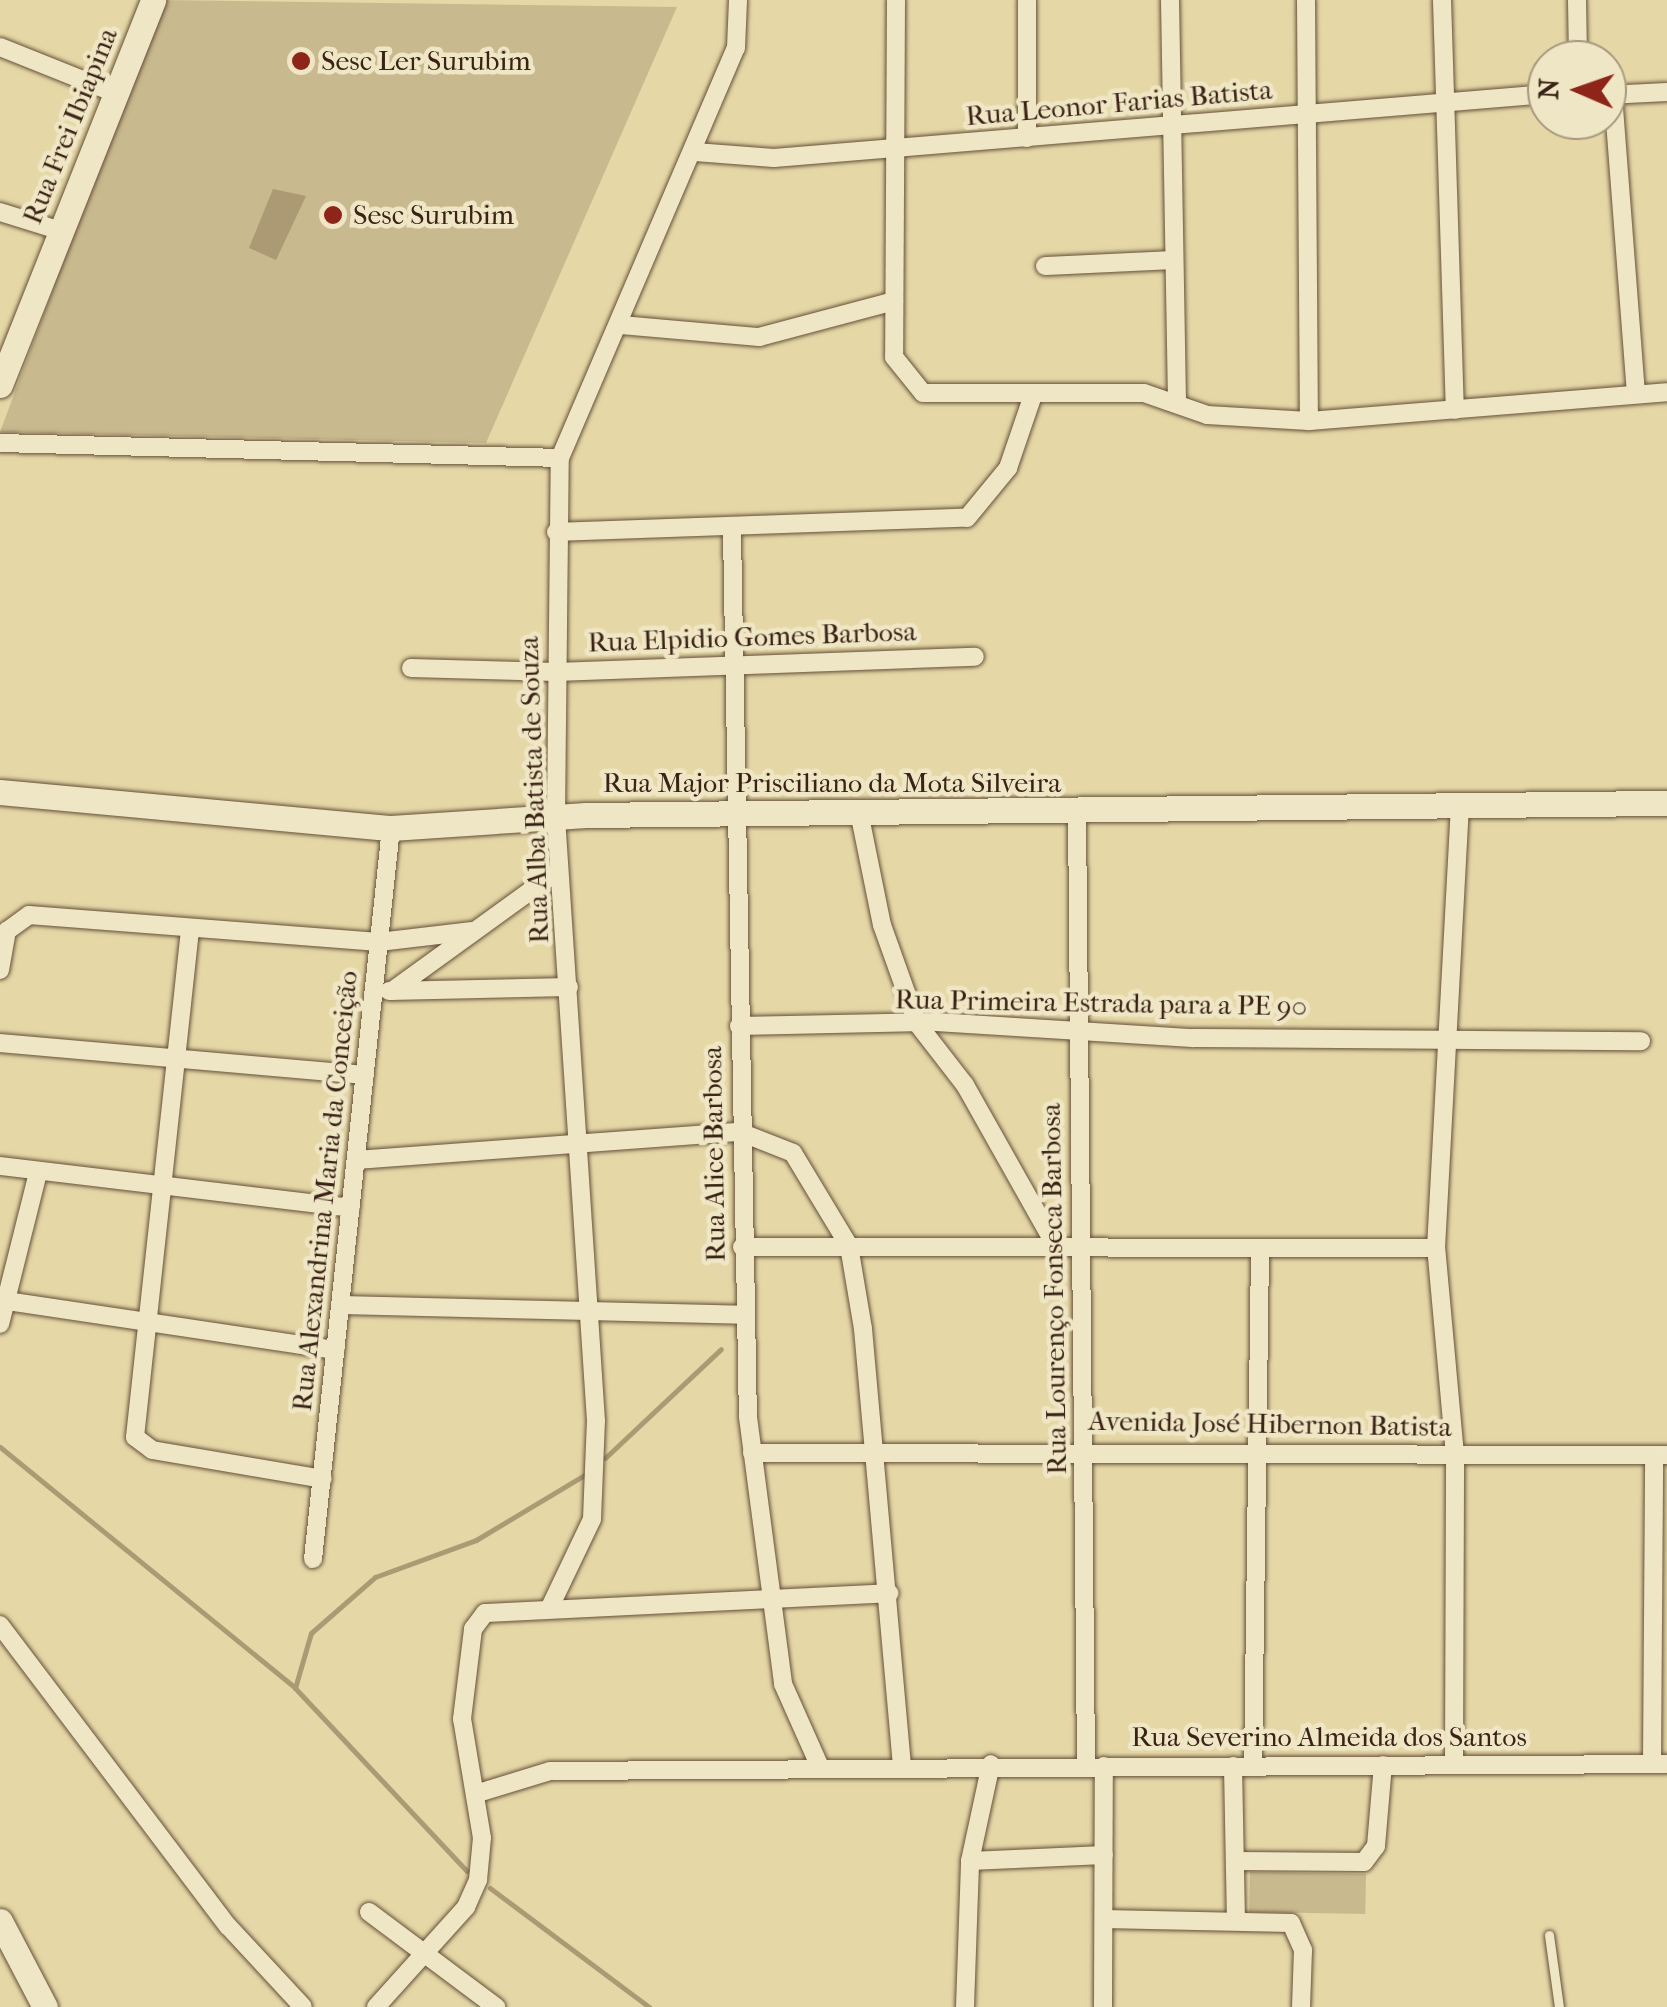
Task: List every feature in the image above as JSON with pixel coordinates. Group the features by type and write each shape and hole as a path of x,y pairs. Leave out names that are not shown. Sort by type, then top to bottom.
{"main road":[{"name":"Rua Frei Ibiapina","path":"1,378 152,0"},
{"name":"Rua Major Prisciliano da Mota Silveira","path":"0,792 391,828 556,818 859,812 1667,803"},
{"path":"0,1921 45,2007"}],"street":[{"name":"Rua Alba Batista de Souza","path":"551,1605 592,1519 591,1318 556,818 556,532 560,458 621,325 736,48 738,0"},
{"path":"896,0 894,357 923,393 1178,400 1207,415 1309,421 1666,390"},
{"path":"1027,0 1027,138"},
{"path":"1170,0 1170,260 1178,400"},
{"path":"1306,0 1309,421"},
{"path":"1442,0 1454,410"},
{"path":"1578,0 1578,40"},
{"path":"0,46 116,93"},
{"path":"1627,94 1667,92"},
{"name":"Rua Leonor Farias Batista","path":"695,152 896,148 1527,96"},
{"path":"1614,140 1636,392"},
{"path":"0,212 61,232"},
{"path":"1045,266 1170,260"},
{"path":"621,325 760,336 894,301"},
{"path":"556,532 732,531 967,518 1008,468 1032,398"},
{"path":"0,443 560,458"},
{"name":"Rua Alice Barbosa","path":"732,531 742,1247 752,1453 784,1684 819,1766"},
{"name":"Rua Elpidio Gomes Barbosa","path":"411,668 556,672 975,657"},
{"path":"1454,1763 1455,1455 1436,1248 1460,806"},
{"name":"Rua Lourenço Fonseca Barbosa","path":"1077,811 1083,1449 1096,1766 1104,1855 1103,2007"},
{"path":"859,812 882,925 918,1023 966,1085 1055,1245"},
{"name":"Rua Alexandrina Maria da Conceição","path":"313,1559 364,1075 383,992 379,942 391,828"},
{"path":"383,992 558,870"},
{"path":"0,970 7,932 29,915 379,942 472,931"},
{"path":"190,930 151,1321 132,1424 152,1450 322,1479"},
{"path":"383,992 569,987"},
{"name":"Rua Primeira Estrada para a PE 90","path":"740,1026 918,1023 1642,1041"},
{"path":"0,1042 364,1075"},
{"path":"356,1160 580,1147 740,1132 793,1153 848,1246 876,1451 902,1762"},
{"path":"0,1166 350,1208"},
{"path":"0,1324 38,1173"},
{"path":"742,1247 1436,1248"},
{"path":"1253,1766 1261,1454 1260,1248"},
{"path":"4,1301 336,1350"},
{"path":"340,1305 591,1318 744,1316"},
{"name":"Avenida José Hibernon Batista","path":"752,1453 1083,1449 1261,1454 1661,1455"},
{"path":"1661,1455 1663,1765"},
{"path":"376,2007 466,1908 481,1860 462,1719 473,1630 497,1607 890,1593"},
{"path":"0,1625 228,1926 303,2007"},
{"name":"Rua Severino Almeida dos Santos","path":"475,1794 550,1771 902,1762 1096,1766 1663,1765"},
{"path":"964,2007 970,1861 991,1764"},
{"path":"1236,1861 1350,1866 1376,1846 1383,1765"},
{"path":"1233,1766 1236,1918"},
{"path":"970,1861 1104,1855"},
{"path":"369,1912 496,2007"},
{"path":"1104,1918 1278,1920 1300,1933 1301,2007"}],"lane":[{"path":"1549,1935 1559,2007"}],"shaded area":[{"name":"Sesc Surubim","path":"161,0 677,7 486,443 0,432"},
{"path":"273,189 306,196 276,260 249,248"},
{"path":"1250,1872 1366,1874 1365,1914 1249,1912"}],"waterway":[{"path":"605,1458 721,1349"},
{"path":"0,1447 295,1688 467,1871"},
{"path":"295,1688 311,1633 375,1577 476,1540 588,1473"},
{"path":"490,1888 649,2007"}],"place":[{"name":"Sesc Ler Surubim","path":"301,61"},
{"name":"Sesc Surubim","path":"333,215"}]}
